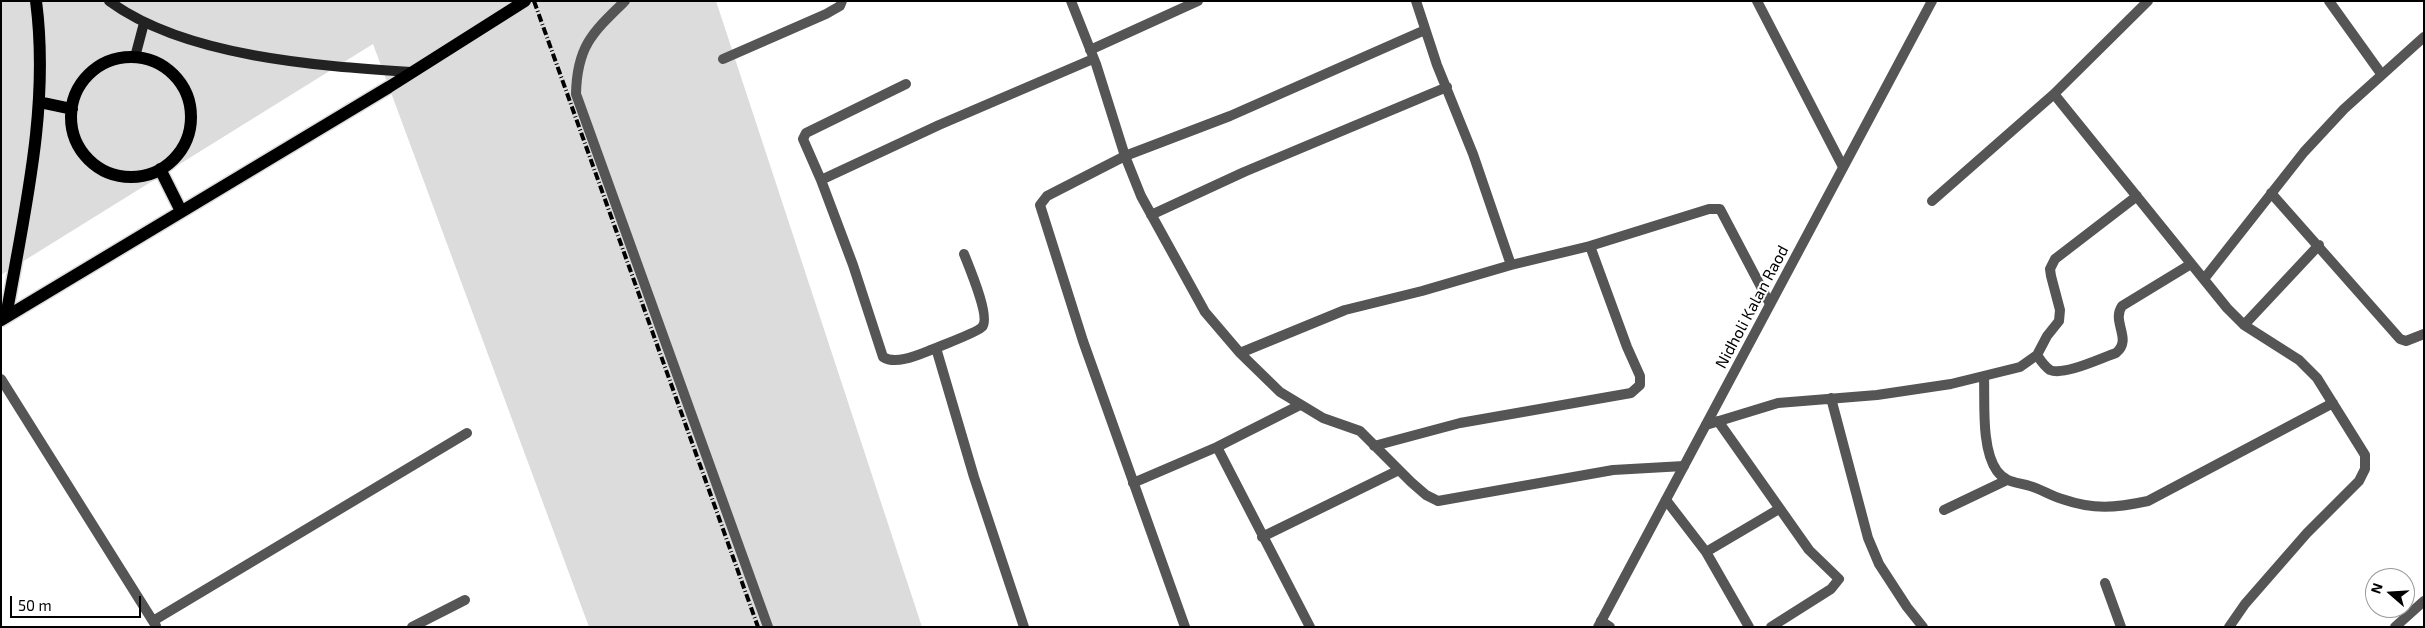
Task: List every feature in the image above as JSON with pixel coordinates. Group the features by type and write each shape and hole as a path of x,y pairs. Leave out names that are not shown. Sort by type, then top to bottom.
{"main road":[{"path":"4,318 32,170 40,65 36,1"},
{"path":"109,1 144,23 193,41 240,53 343,67 411,72"},
{"path":"4,318 411,72 524,1"},
{"path":"135,57 144,23"},
{"path":"135,57 153,61 169,70 181,84 189,100 191,118 188,136 179,153 160,169 152,174 134,177 117,176 101,169 87,158 77,144 72,127 72,109 77,92 86,77 100,66 117,59 135,57"},
{"path":"38,102 72,109"},
{"path":"160,169 181,211"}],"street":[{"path":"625,1 594,31 583,50 576,74 576,94 768,627"},
{"path":"723,59 826,14 840,6 842,1"},
{"path":"1071,1 1092,55 1125,156 1151,215 1205,312 1240,353 1280,392 1323,418 1360,431 1426,495 1438,501 1613,470 1684,466"},
{"path":"821,180 1092,55 1198,1"},
{"path":"1416,1 1425,30 1474,154 1511,264"},
{"path":"1757,1 1844,167"},
{"name":"Nidholi Kalan Raod","path":"1603,625 1666,500 1932,1"},
{"path":"1932,201 2054,94 2148,1"},
{"path":"2329,1 2382,74"},
{"path":"1185,627 1133,483 1040,208 1047,196 1125,156 1230,116 1425,30"},
{"path":"2204,279 2304,152 2344,109 2424,37"},
{"path":"906,84 806,132 804,139 856,273 883,357 888,360 899,360 936,348 980,329 985,322 984,311 964,254"},
{"path":"1151,215 1244,172 1447,87"},
{"path":"2054,94 2227,308 2244,325 2300,360 2317,378 2365,455 2365,469 2359,481 2319,520 2275,568 2229,627"},
{"path":"2272,193 2400,339 2406,341 2424,334"},
{"path":"1706,425 1778,404 1876,395 1984,377 2030,363 2059,321 2060,310 2050,276 2050,269 2055,259 2137,196"},
{"path":"1240,353 1345,310 1422,291 1511,264 1590,246 1709,209 1720,209 1770,304"},
{"path":"2244,325 2319,245"},
{"path":"1374,446 1460,423 1566,406 1631,393 1636,389 1640,384 1640,376 1627,347 1590,246"},
{"path":"2037,355 2048,368 2063,372 2116,353 2121,349 2124,340 2118,318 2122,306 2191,264"},
{"path":"936,348 974,477 1024,627"},
{"path":"1984,377 1987,440 1994,465 2007,480 2030,486 2069,502 2099,508 2122,506 2148,500 2333,403"},
{"path":"1,379 155,624 467,433"},
{"path":"1831,398 1868,538 1879,564 1922,627"},
{"path":"1133,483 1217,447 1300,405"},
{"path":"1718,421 1779,509 1816,558 1834,572 1839,580 1831,590 1771,627"},
{"path":"1217,447 1310,627"},
{"path":"1262,537 1399,470"},
{"path":"1944,510 2007,480"},
{"path":"1666,500 1706,552 1750,627"},
{"path":"1706,552 1779,509"},
{"path":"2105,583 2121,627"},
{"path":"412,627 465,600"},
{"path":"2395,627 2424,601"}],"shaded area":[{"path":"1,1 716,1 922,627 589,627 373,44 1,275"}],"railway":[{"path":"534,1 758,627"}]}
